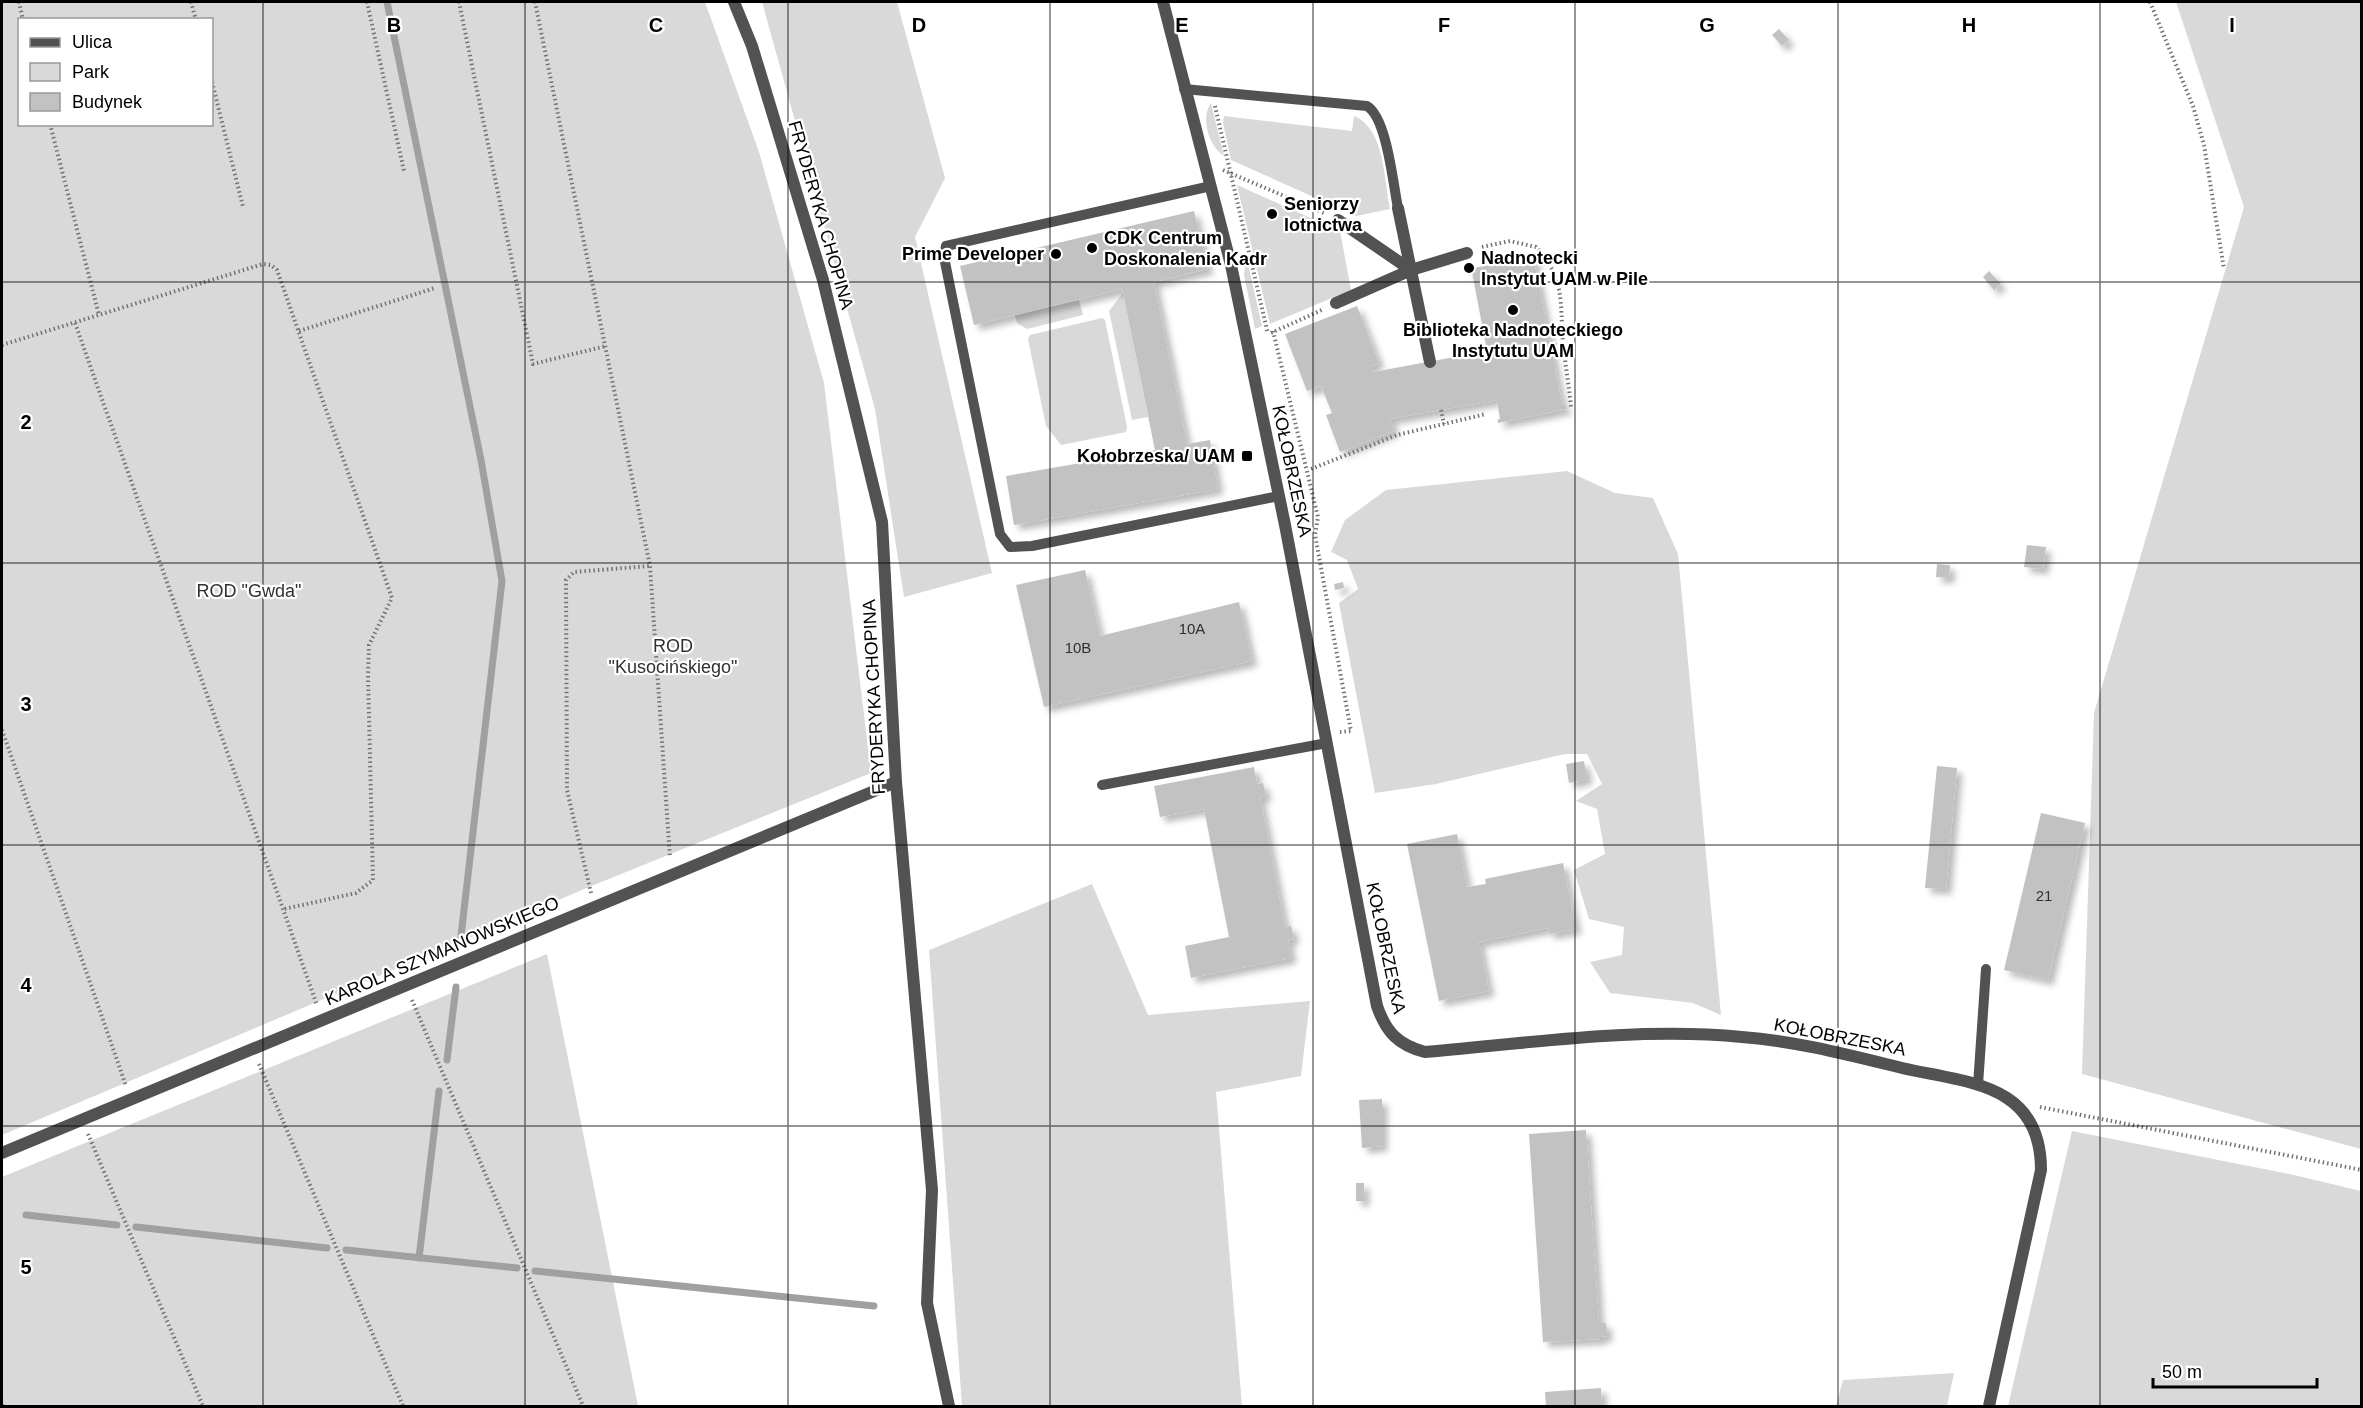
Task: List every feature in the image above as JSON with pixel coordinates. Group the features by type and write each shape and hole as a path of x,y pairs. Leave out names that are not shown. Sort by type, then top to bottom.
{"street":[{"name":"FRYDERYKA CHOPINA","path":"734,2 752,46 823,280 882,522 896,782 932,1190 927,1303 949,1407"},
{"name":"KOŁOBRZESKA","path":"1163,2 1184,89 1206,164 1246,341 1279,496 1377,1006 1383,1023 1392,1036 1407,1047 1425,1052 1651,1033 1732,1036 1809,1047 1978,1085 2015,1102 2026,1113 2035,1128 2041,1150 2042,1170 1989,1407"},
{"path":"1398,208 1430,362"},
{"path":"1338,220 1411,270"},
{"path":"1336,303 1411,270 1467,253"},
{"name":"KAROLA SZYMANOWSKIEGO","path":"2,1153 896,782"}],"lane":[{"path":"1184,89 1356,103 1373,110 1383,132 1398,208"},
{"path":"1211,186 946,246 944,257 1000,534 1010,547 1032,546 1279,496"},
{"path":"1102,785 1326,739"},
{"path":"1978,1085 1986,969"}],"path":[{"path":"19,2 23,18"},
{"path":"191,2 195,18"},
{"path":"367,2 404,171"},
{"path":"459,2 532,364 606,346"},
{"path":"535,2 650,566 670,855"},
{"path":"2150,2 2193,106 2204,145 2223,268"},
{"path":"213,86 243,207"},
{"path":"1211,90 1268,334"},
{"path":"51,126 99,315"},
{"path":"1206,164 1232,173 1338,220"},
{"path":"1467,253 1500,241 1520,242 1536,247 1557,277 1563,300 1563,344 1571,407"},
{"path":"2,345 263,264 271,265 277,270 392,598 369,645 373,880 356,893 284,909"},
{"path":"298,332 435,288"},
{"path":"1246,341 1273,332 1336,303"},
{"path":"75,323 316,1002"},
{"path":"1273,332 1318,517 1314,535 1351,731 1326,739"},
{"path":"1551,346 1563,344"},
{"path":"1442,410 1444,424"},
{"path":"1311,469 1397,435 1486,414"},
{"path":"590,887 567,790 566,580 574,572 650,566"},
{"path":"2,730 125,1083"},
{"path":"406,985 583,1407"},
{"path":"261,1071 403,1407"},
{"path":"2015,1102 2361,1170"},
{"path":"91,1141 203,1407"}],"green space":[{"path":"2,2 705,2 759,152 824,383 871,773 589,887 2,1135"},
{"path":"762,2 897,2 945,178 915,237 992,573 904,597 875,409"},
{"path":"2176,2 2361,2 2361,1149 2082,1074 2094,713 2244,207"},
{"path":"1211,103 1224,156 1210,139 1206,124 1206,116"},
{"path":"1224,116 1352,131 1354,116 1364,122 1377,143 1390,209 1356,216 1231,160 1223,123"},
{"path":"1237,185 1340,231 1351,290 1270,324"},
{"path":"1246,255 1262,326 1255,329 1244,275"},
{"path":"1123,293 1148,417 1132,420 1109,311"},
{"path":"1079,300 1083,315 1027,329 1017,323 1015,315"},
{"path":"1102,318 1105,320 1127,427 1126,432 1061,445 1046,426 1028,339 1030,335"},
{"path":"1567,471 1615,493 1653,498 1678,554 1721,1015 1693,1003 1610,993 1590,962 1622,955 1624,927 1589,919 1574,870 1605,854 1597,809 1576,801 1602,784 1587,754 1565,754 1436,784 1375,793 1339,603 1358,589 1347,560 1331,552 1345,520 1386,490"},
{"path":"1092,884 1148,1015 1310,1001 1301,1076 1216,1092 1242,1406 962,1406 929,950"},
{"path":"547,954 638,1406 2,1406 2,1177"},
{"path":"2072,1131 2294,1175 2361,1191 2361,1406 2008,1406"},
{"path":"1954,1373 1947,1406 1836,1406 1843,1380"}],"building":[{"path":"1779,29 1789,40 1782,46 1772,35"},
{"path":"1194,211 1208,269 1154,282 1187,444 1210,440 1218,489 1014,525 1006,476 1155,450 1123,293 1122,289 974,325 960,266"},
{"path":"1537,256 1537,260 1534,260 1558,384 1563,406 1567,409 1498,423 1500,419 1497,400 1390,419 1394,431 1340,452 1326,415 1332,413 1321,386 1307,391 1285,334 1357,306 1379,363 1370,367 1373,372 1487,351 1472,272 1469,273 1468,269"},
{"path":"1989,271 2001,284 1994,290 1983,277"},
{"path":"2027,545 2046,547 2043,569 2024,567"},
{"path":"1937,564 1950,565 1949,578 1936,577"},
{"path":"1085,570 1100,636 1239,602 1252,661 1044,707 1016,585"},
{"path":"1343,582 1344,588 1335,590 1334,584"},
{"path":"1584,761 1587,779 1569,783 1566,764"},
{"path":"1937,766 1957,768 1946,889 1925,888"},
{"path":"1254,767 1257,784 1263,783 1266,796 1260,797 1285,927 1291,926 1294,939 1288,940 1291,958 1191,978 1185,946 1229,937 1204,809 1160,817 1154,786"},
{"path":"2041,813 2085,823 2048,980 2004,970"},
{"path":"1457,834 1467,887 1486,884 1485,879 1563,863 1576,929 1549,934 1548,928 1479,942 1489,991 1439,1001 1407,844"},
{"path":"1382,1099 1382,1146 1362,1148 1359,1100"},
{"path":"1586,1130 1599,1323 1606,1323 1607,1336 1600,1337 1600,1339 1543,1342 1529,1134"},
{"path":"1356,1183 1364,1183 1364,1201 1356,1201"},
{"path":"1601,1388 1602,1406 1546,1406 1545,1392"}],"waterway":[{"path":"387,2 481,460 502,581 461,936"},
{"path":"447,1060 456,987"},
{"path":"419,1258 439,1091"},
{"path":"26,1215 117,1225"},
{"path":"136,1227 327,1248"},
{"path":"346,1250 517,1268"},
{"path":"535,1271 874,1306"}],"place":[{"name":"Seniorzy lotnictwa","path":"1272,214"},
{"name":"CDK Centrum Doskonalenia Kadr","path":"1092,248"},
{"name":"Prime Developer","path":"1056,254"},
{"name":"Nadnotecki Instytut UAM w Pile","path":"1469,268"},
{"name":"Biblioteka Nadnoteckiego Instytutu UAM","path":"1513,310"},
{"name":"Kołobrzeska/ UAM","path":"1247,456"}],"park label":[{"name":"ROD \"Gwda\"","path":"249,591"},
{"name":"ROD \"Kusocińskiego\"","path":"673,656"}]}
